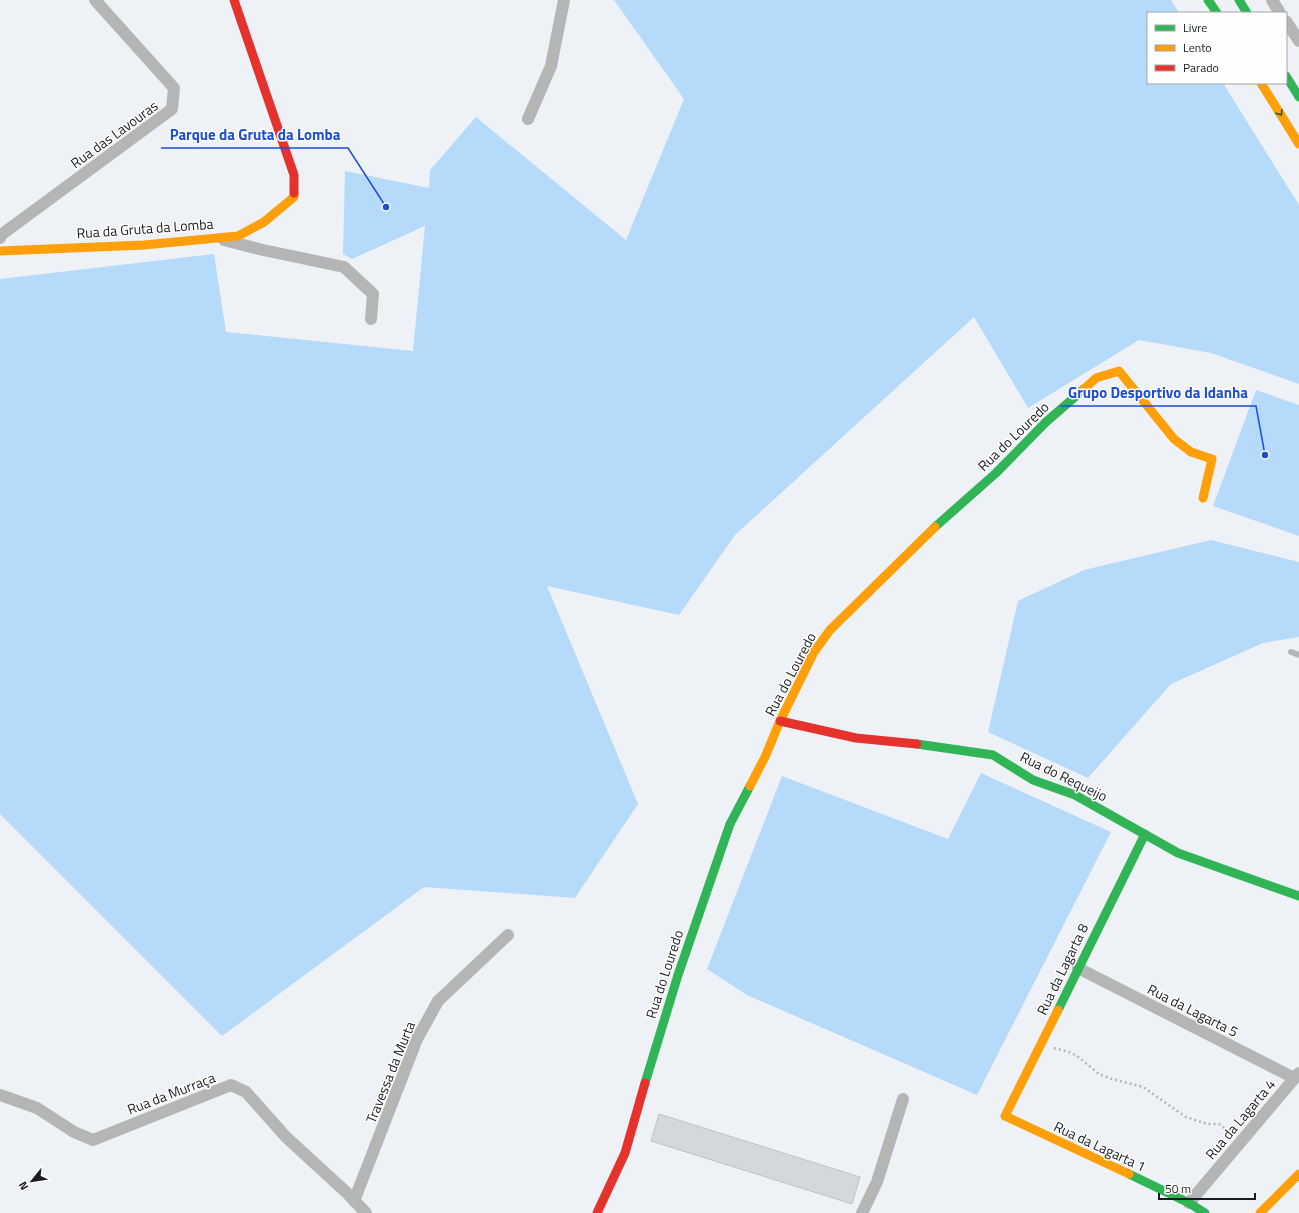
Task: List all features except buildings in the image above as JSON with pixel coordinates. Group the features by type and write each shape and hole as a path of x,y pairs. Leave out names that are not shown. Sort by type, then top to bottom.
{"main road":[{"path":"218,238 238,236 264,222 294,197 294,175 234,0"},
{"path":"1208,0 1216,12"},
{"path":"1239,0 1246,12"},
{"path":"1287,78 1299,97"},
{"path":"1262,84 1299,144"},
{"name":"Rua da Gruta da Lomba","path":"0,251 144,245 218,238"},
{"name":"Rua do Louredo","path":"597,1213 625,1152 676,982 730,824 765,757 780,721 814,652 830,630 932,530 996,474 1046,422 1096,378 1119,371 1174,439 1191,452 1212,459 1203,498"},
{"name":"Rua do Requeijo","path":"780,721 856,738 933,746 993,755 1033,780 1075,795 1178,853 1299,896"},
{"name":"Rua da Lagarta 8","path":"1005,1116 1145,834"},
{"name":"Rua da Lagarta 1","path":"1005,1116 1189,1203 1205,1213"},
{"path":"1260,1213 1299,1174"}],"street":[{"name":"Rua das Lavouras","path":"0,238 0,235 172,109 174,88 95,0"},
{"path":"528,119 551,66 564,0"},
{"path":"1272,0 1279,12"},
{"path":"1287,23 1299,41"},
{"name":"Rua da Gruta da Lomba","path":"218,238 263,250 344,267 373,294 371,318"},
{"name":"Travessa da Murta","path":"351,1197 417,1039 438,1001 508,934"},
{"name":"Rua da Lagarta 5","path":"1078,968 1297,1075"},
{"name":"Rua da Lagarta 4","path":"1189,1203 1297,1075"},
{"name":"Rua da Murraça","path":"0,1095 36,1108 74,1132 93,1140 231,1085 246,1092 286,1137 351,1197"},
{"path":"862,1213 876,1182 903,1099"},
{"path":"351,1197 366,1213"}],"lane":[{"path":"1291,652 1299,655"}],"path":[{"path":"1040,1045 1069,1052 1077,1056 1099,1074 1143,1087 1186,1117 1207,1124 1218,1124 1241,1141"}],"shaded area":[{"path":"614,0 1171,0 1178,12 1147,12 1147,84 1224,84 1299,205 1299,384 1211,353 1139,340 1028,408 974,317 735,535 679,615 547,586 638,804 575,898 424,887 222,1036 0,814 0,279 214,254 226,332 413,351 425,226 352,259 343,254 345,171 429,188 430,170 476,117 626,240 684,99"},
{"path":"1256,390 1299,405 1299,536 1213,506"},
{"path":"1211,540 1299,562 1299,637 1263,643 1171,684 1088,778 988,732 1018,601 1084,570"},
{"path":"981,773 1111,832 977,1095 747,995 707,969 782,776 948,839"}],"traffic: fast":[{"path":"1208,0 1216,12"},
{"path":"1239,0 1246,12"},
{"path":"1287,78 1299,97"},
{"path":"935,527 996,473 1046,422 1084,389"},
{"path":"917,744 993,755 1033,780 1075,795 1178,853 1299,896"},
{"path":"645,1083 678,975 730,824 750,786"},
{"path":"1058,1010 1145,834"},
{"path":"1129,1174 1189,1203 1205,1213"}],"traffic: slow":[{"path":"1262,84 1299,144"},
{"path":"0,251 144,245 238,236 264,222 294,197 294,193"},
{"path":"1084,389 1096,378 1119,371 1174,439 1191,452 1212,459 1203,498"},
{"path":"750,786 814,652 830,630 935,527"},
{"path":"1058,1010 1005,1116 1129,1174"},
{"path":"1260,1213 1299,1174"}],"traffic: jam":[{"path":"234,0 294,175 294,193"},
{"path":"780,721 856,738 917,744"},
{"path":"597,1213 625,1153 645,1083"}],"place":[{"name":"Parque da Gruta da Lomba","path":"386,207"},
{"name":"Grupo Desportivo da Idanha","path":"1265,455"}]}
